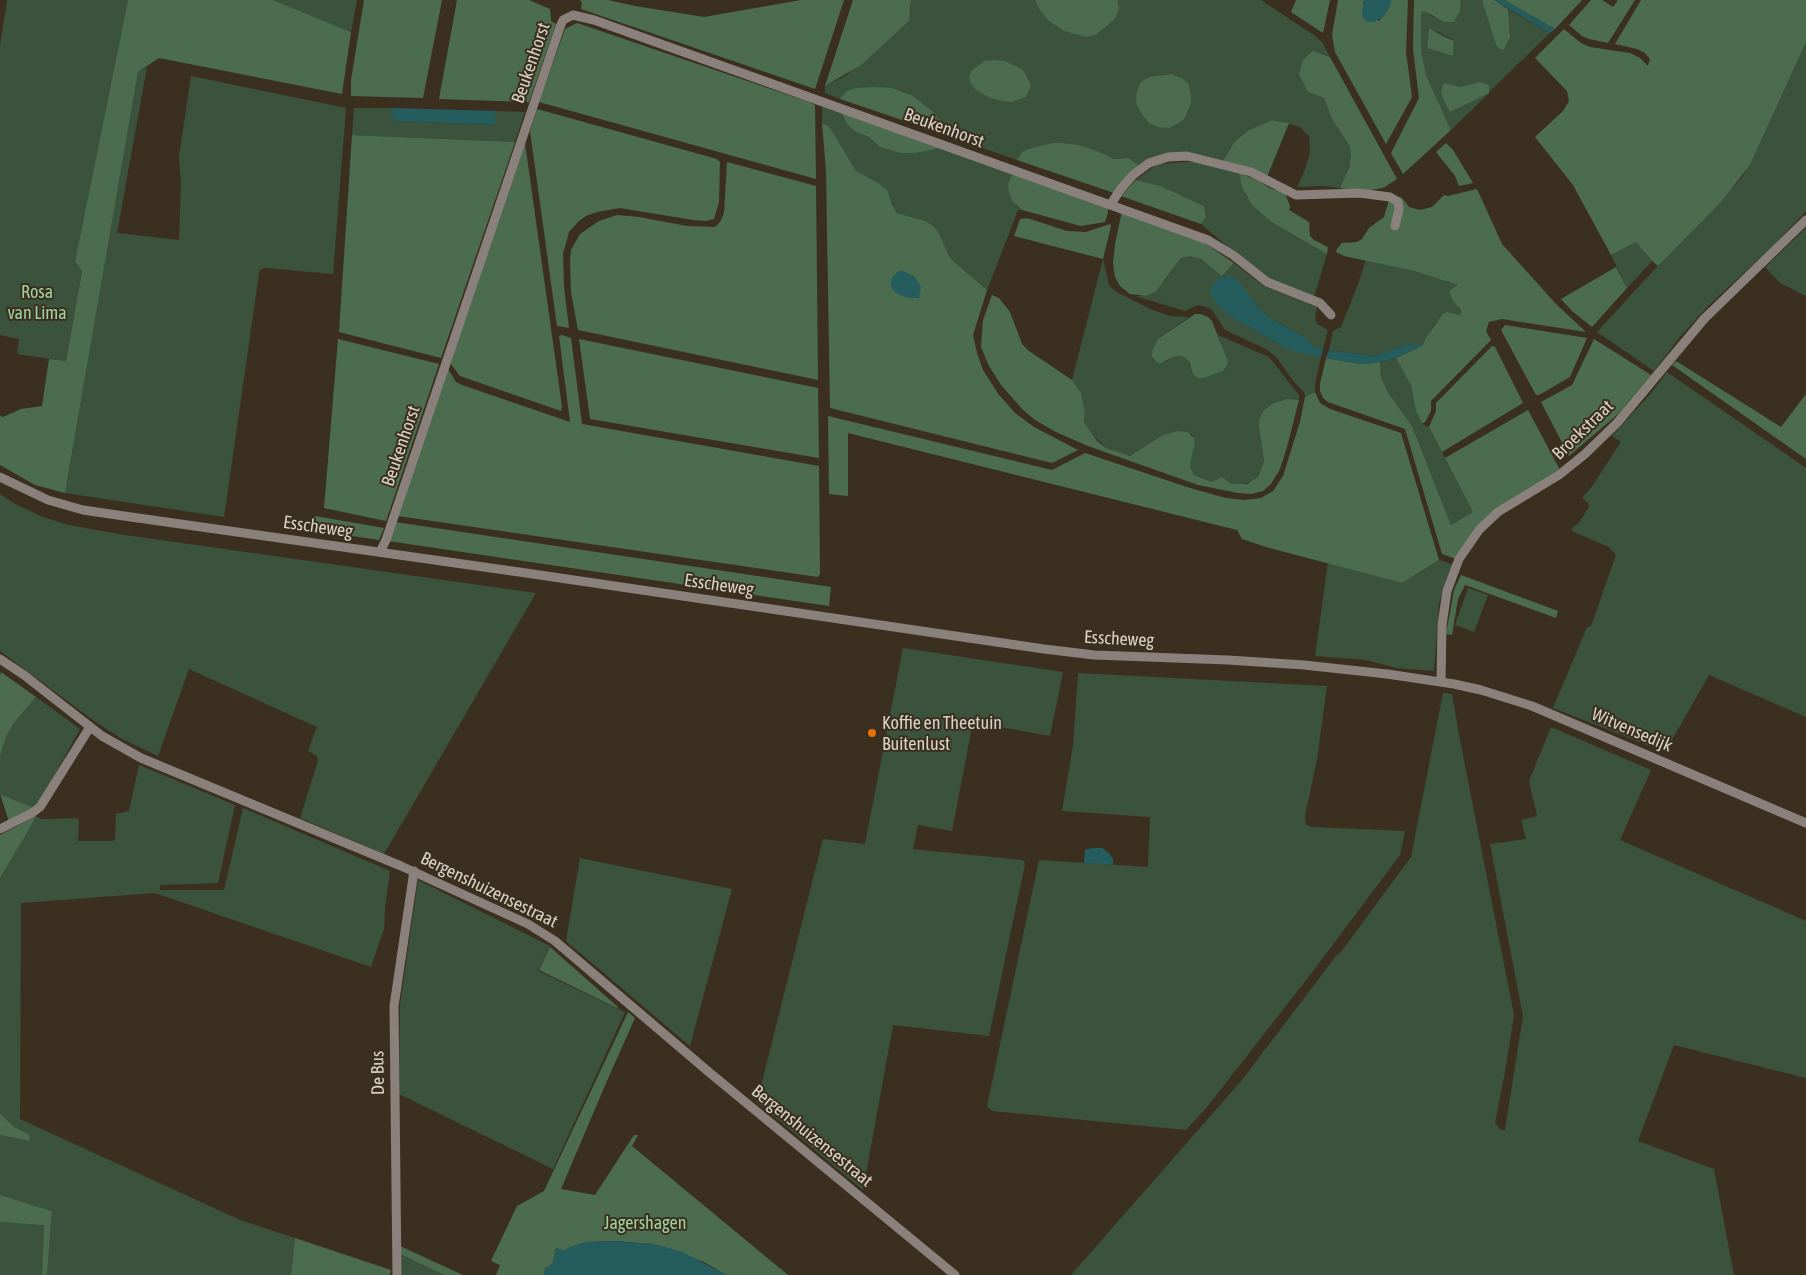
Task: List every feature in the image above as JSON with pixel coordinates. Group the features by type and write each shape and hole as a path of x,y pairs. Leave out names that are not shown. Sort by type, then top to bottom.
{"street":[{"name":"Beukenhorst","path":"380,552 384,546 560,27 567,17 573,15 582,16 1111,204 1219,245 1267,282 1320,303 1331,315"},
{"path":"1111,204 1120,190 1134,175 1150,163 1168,157 1187,156 1251,172 1296,195 1359,193 1390,197 1398,202 1400,209 1395,226"},
{"name":"Broekstraat","path":"1441,682 1443,620 1447,591 1459,560 1479,530 1498,512 1559,475 1585,454 1635,402 1704,319 1806,220"},
{"name":"Esscheweg","path":"0,477 48,500 83,510 1060,651 1094,655 1304,665 1441,682"},
{"name":"Bergenshuizensestraat","path":"0,659 90,727 116,745 141,758 414,871 528,924 555,940 710,1073 956,1275"},
{"name":"Witvensedijk","path":"1441,682 1482,690 1532,706 1806,822"},
{"path":"0,829 40,807 90,727"},
{"name":"De Bus","path":"397,1275 394,1006 414,871"}],"green space":[{"name":"Rosa van Lima","path":"7,0 128,0 75,261 82,270 66,361 17,354 19,339 0,335 0,46"},
{"path":"128,0 273,0 351,32 342,94 159,58 138,72 65,493 35,485 0,465 0,416 3,417 21,409 42,406 49,359 66,361 82,271 75,261"},
{"path":"273,0 357,0 351,32"},
{"path":"364,0 442,0 423,98 351,96 351,80"},
{"path":"457,0 529,0 550,9 551,21 556,24 529,102 439,99"},
{"path":"580,0 608,0 704,17 801,0 844,0 815,89 581,9 582,3"},
{"path":"853,0 911,0 909,21 861,65 825,86"},
{"path":"911,0 1035,0 1039,9 1097,34 1115,19 1119,4 1118,0 1261,0 1315,36 1322,42 1330,57 1320,53 1308,92 1324,98 1332,119 1349,145 1351,154 1347,175 1340,188 1323,186 1297,187 1310,153 1309,136 1300,127 1280,121 1272,120 1249,130 1235,141 1223,161 1181,153 1140,166 1125,158 1114,159 1097,151 1062,143 1028,149 1017,160 946,135 942,124 912,95 905,92 892,88 856,88 840,99 825,93 825,86 847,75 911,11","holes":["1171,74 1182,78 1188,83 1191,95 1189,110 1182,121 1161,75"]},
{"path":"1035,0 1118,0 1119,9 1115,19 1108,25 1097,34 1086,37 1064,31 1048,20 1039,9"},
{"path":"1296,0 1330,0 1323,33 1291,12"},
{"path":"1338,0 1364,0 1363,4 1379,21 1387,11 1391,0 1408,0 1406,52 1412,97 1386,144 1335,52 1332,35"},
{"path":"1414,0 1461,0 1460,11 1454,22 1444,22 1421,11 1421,50 1426,75 1451,130 1403,174 1391,153 1419,98 1413,49"},
{"path":"1461,0 1482,0 1489,19 1510,37 1508,9 1550,33 1489,92 1489,85 1461,87 1445,83 1480,96 1489,93 1451,130 1426,75 1421,50 1421,10 1444,22 1460,11","holes":["1429,28 1454,40 1453,56 1427,48"]},
{"path":"1482,0 1494,0 1508,9 1510,37 1504,49 1501,50 1496,45"},
{"path":"1504,0 1582,0 1555,29"},
{"path":"1591,0 1602,0 1613,7 1618,0 1635,0 1608,43 1582,36 1569,25"},
{"path":"1641,0 1806,0 1806,42 1750,165 1721,202 1658,266 1636,242 1611,255 1573,185 1535,137 1563,111 1569,101 1567,91 1535,58 1564,29 1581,43 1590,47 1630,53 1640,58 1648,66 1650,59 1645,53 1637,49 1615,44"},
{"path":"577,23 815,105 816,179 539,102 565,29"},
{"path":"1429,28 1454,41 1453,56 1427,48"},
{"path":"1806,42 1806,211 1770,249 1710,304 1679,338 1654,371 1597,332 1742,177 1750,165"},
{"path":"1313,51 1330,57 1397,179 1383,188 1365,191 1340,188 1349,168 1351,154 1349,145 1332,119 1324,98 1308,92 1299,74 1303,60"},
{"path":"985,61 1005,61 1023,70 1031,85 1026,97 1012,102 1002,101 988,97 976,90 969,78 972,70"},
{"path":"147,67 117,233 179,240 181,183 179,157 191,76 346,108 333,274 266,268 261,269 259,273 224,517 65,493 138,72"},
{"path":"1171,74 1182,78 1188,83 1191,103 1182,121 1169,128 1158,127 1149,123 1142,114 1137,106 1136,95 1140,83 1144,80 1150,77"},
{"path":"1480,82 1489,85 1489,93 1450,112 1441,94 1445,83 1461,87"},
{"path":"856,88 892,88 912,95 933,112 942,124 946,135 840,99 847,91"},
{"path":"825,105 840,110 856,132 869,137 880,147 900,153 940,146 1013,172 1016,206 1022,210 1018,210 987,290 953,261 926,221 897,213 886,190 856,171 829,126 822,123 822,108"},
{"path":"354,108 392,108 394,121 495,125 495,111 525,112 515,142 352,135"},
{"path":"537,109 717,159 720,162 719,202 714,219 706,221 693,220 620,208 597,212 579,221 569,232 563,254 564,287 569,328 557,326 530,131"},
{"path":"840,110 940,146 936,149 915,153 900,153 880,147 869,137 856,132 848,125"},
{"path":"1272,120 1289,123 1267,177 1223,161 1235,141 1249,130"},
{"path":"822,123 829,126 856,171 887,190 897,213 926,221 934,227 953,261 987,290 973,335 983,370 999,395 1015,413 1034,427 1078,450 1052,463 830,408 826,171"},
{"path":"352,135 515,142 441,358 339,332"},
{"path":"525,143 562,407 561,411 460,376 450,363"},
{"path":"1053,143 1078,145 1114,159 1128,158 1140,166 1114,193 1017,160 1022,152 1028,149"},
{"path":"1446,143 1453,150 1473,183 1459,186 1455,176 1436,152"},
{"path":"727,162 816,186 818,380 578,330 571,292 570,262 571,250 580,234 599,221 617,215 687,226 715,227 720,222 724,213"},
{"path":"1196,162 1239,173 1247,197 1273,223 1327,254 1314,297 1272,282 1260,274 1201,224 1206,217 1204,206 1161,186 1136,180 1153,167 1161,164"},
{"path":"1013,172 1108,208 1105,222 1081,226 1022,210 1013,202 1009,193 1008,184"},
{"path":"1239,173 1285,193 1290,206 1289,210 1309,222 1310,236 1328,247 1327,254 1273,223 1252,205 1242,187"},
{"path":"1136,180 1161,186 1204,206 1206,217 1201,224 1121,196"},
{"path":"1477,189 1502,244 1556,304 1586,332 1502,319 1489,322 1486,331 1491,340 1431,401 1431,411 1422,424 1416,411 1411,386 1396,358 1423,345 1425,339 1443,314 1447,312 1460,315 1461,310 1453,301 1449,291 1458,285 1414,271 1344,256 1336,252 1342,243 1357,242 1362,239 1369,228 1384,217 1389,200 1395,195 1402,198 1409,207 1420,210 1432,207 1444,195 1448,196"},
{"path":"1122,211 1197,238 1234,263 1222,276 1201,259 1190,256 1181,258 1156,291 1146,296 1130,294 1120,286 1115,277 1113,263"},
{"path":"1027,218 1067,231 1086,232 1110,224 1103,259 1014,236 1020,219"},
{"path":"1806,228 1806,296 1780,283 1765,267"},
{"path":"1636,242 1652,261 1627,288 1611,255"},
{"path":"1190,256 1201,259 1222,276 1234,263 1264,286 1317,307 1315,318 1317,324 1328,330 1323,349 1314,347 1305,337 1273,320 1260,310 1239,283 1228,315 1278,344 1321,357 1315,392 1305,397 1304,392 1294,382 1277,358 1266,349 1225,330 1212,310 1207,307 1198,305 1185,311 1135,296 1146,296 1165,280 1181,258"},
{"path":"1103,259 1109,285 1115,291 1150,309 1170,316 1189,317 1158,339 1152,357 1153,360 1156,362 1166,361 1175,356 1182,356 1189,361 1190,367 1221,344 1218,335 1269,357 1299,395 1299,400 1288,399 1259,420 1264,461 1258,477 1253,481 1240,485 1232,484 1227,480 1212,482 1194,475 1190,466 1195,442 1192,434 1161,436 1130,456 1106,448 1092,434 1084,422 1085,412 1081,393 1072,380"},
{"path":"1366,260 1414,271 1458,285 1460,315 1447,312 1434,325 1423,345 1411,345 1374,356 1329,350 1333,331 1341,327"},
{"path":"1616,267 1627,288 1592,327 1572,311 1561,299"},
{"path":"992,295 999,298 1010,312 1022,344 1029,351 1072,380 1081,393 1085,412 1084,422 1097,441 1106,448 1130,456 1161,436 1177,431 1188,432 1195,442 1190,466 1194,475 1212,482 1222,477 1232,484 1247,484 1258,477 1264,461 1259,420 1264,410 1274,403 1288,399 1299,400 1280,469 1271,484 1263,491 1251,494 1198,485 1088,446 1056,432 1035,420 1023,410 1001,385 989,366 981,347 983,320"},
{"path":"1195,314 1201,314 1212,321 1228,362 1222,371 1204,378 1198,378 1193,374 1189,361 1182,356 1175,356 1161,363 1156,362 1152,357 1152,351 1158,339"},
{"path":"1505,325 1587,338 1570,377 1536,395 1501,330"},
{"path":"559,336 571,338 582,424 819,466 820,574 818,577 398,516 448,369 456,382 462,385 570,422"},
{"path":"338,339 439,364 386,521 324,508"},
{"path":"579,339 818,388 819,458 590,419"},
{"path":"1594,339 1651,375 1618,414 1569,456 1541,402 1572,385"},
{"path":"1492,346 1495,347 1523,403 1442,452 1429,427 1436,411 1436,403"},
{"path":"1326,358 1361,364 1380,362 1381,377 1388,393 1412,426 1451,525 1473,512 1445,458 1528,410 1560,470 1493,513 1456,559 1442,554 1405,429 1328,402 1323,398 1320,384"},
{"path":"1396,358 1411,386 1416,411 1422,424 1429,427 1473,512 1451,525 1412,426 1395,405 1381,377 1380,362"},
{"path":"1676,361 1781,427 1806,394 1806,459 1672,365"},
{"path":"1667,372 1806,468 1806,717 1709,675 1665,752 1553,708 1587,627 1591,626 1616,555 1609,547 1572,531 1589,507 1588,503 1582,498 1593,485 1620,443 1620,441 1612,436 1652,392"},
{"path":"1315,392 1320,403 1330,409 1401,433 1439,560 1402,583 1266,547 1242,539 1237,530 848,433 848,496 829,494 828,416 1052,470 1085,453 1226,498 1244,500 1261,498 1273,491 1283,476 1300,422 1305,397"},
{"path":"0,494 17,505 43,517 69,525 118,534 536,593 384,854 300,818 318,761 317,756 308,751 317,727 189,669 158,756 122,739 93,720 0,651"},
{"path":"315,516 384,528 379,540 313,530"},
{"path":"395,522 831,587 829,606 388,541"},
{"path":"1439,560 1454,565 1439,604 1434,671 1397,668 1366,660 1315,656 1328,563 1402,583"},
{"path":"1461,575 1558,611 1556,618 1465,585 1458,599 1452,635 1446,634 1454,590"},
{"path":"1468,588 1488,595 1474,632 1455,625"},
{"path":"903,648 1063,672 1050,736 973,722 952,831 918,825 913,849 1023,860 1025,864 989,1036 893,1025 863,1190 757,1102 823,839 865,844"},
{"path":"1,672 36,697 13,724 6,737 0,756 0,676"},
{"path":"1078,673 1327,686 1317,759 1305,816 1306,825 1312,827 1405,831 1400,855 1310,975 1207,1107 1186,1130 992,1111 987,1106 1039,860 1148,867 1150,817 1062,811 1073,745"},
{"path":"1443,693 1452,694 1514,1015 1495,1123 1501,1130 1505,1130 1523,1016 1490,844 1526,839 1521,820 1537,816 1529,781 1551,727 1651,770 1620,840 1806,921 1806,1078 1674,1045 1638,1141 1714,1169 1734,1275 1071,1275 1242,1080 1336,956 1341,952 1411,857"},
{"path":"36,697 80,729 38,805 34,808 0,794 0,756 6,737 13,724"},
{"path":"139,765 235,805 218,883 160,885 160,890 224,890 243,808 390,871 384,929 371,967 155,893 21,903 20,1119 240,1220 295,1238 291,1275 47,1275 52,1211 0,1195 0,1135 29,1141 22,1132 0,1113 0,878 36,816 41,819 77,818 79,822 78,841 113,841 115,839 116,814 129,811"},
{"path":"0,794 34,808 9,822"},
{"path":"36,816 28,831 0,878 0,835"},
{"path":"580,858 732,889 690,1046 566,941"},
{"path":"418,880 550,946 538,971 625,1012 553,1169 399,1094 400,1004"},
{"path":"550,947 618,1007 539,970"},
{"name":"Jagershagen","path":"628,1012 635,1018 561,1189 595,1195 634,1135 638,1135 632,1146 788,1275 726,1275 704,1262 667,1248 653,1244 614,1241 586,1242 564,1251 556,1248 553,1262 545,1268 544,1275 496,1275 500,1265 491,1261 517,1206 544,1191"},
{"path":"0,1113 14,1127 30,1135 29,1141 0,1135"},
{"path":"0,1195 52,1211 47,1275 42,1275 44,1225 0,1222"},
{"path":"0,1222 44,1224 42,1275 0,1275"},
{"path":"295,1238 391,1270 390,1275 291,1275"},
{"path":"400,1246 463,1275 444,1275 400,1254"},
{"path":"400,1254 444,1275 399,1275"}],"water":[{"path":"1364,0 1391,0 1384,16 1374,22 1367,22 1363,17 1362,11"},
{"path":"1494,0 1504,0 1555,29 1550,33"},
{"path":"392,108 495,111 495,125 393,121"},
{"path":"901,270 914,276 921,287 919,298 908,298 893,290 891,280"},
{"path":"1227,276 1239,282 1260,310 1273,320 1305,337 1314,347 1323,349 1321,357 1293,351 1228,315 1214,300 1210,291 1216,280"},
{"path":"1424,344 1396,358 1375,363 1361,364 1326,358 1329,350 1374,356 1406,345"},
{"path":"1102,848 1109,853 1113,859 1113,865 1084,863 1085,850"},
{"path":"614,1241 653,1244 683,1252 726,1275 544,1275 545,1268 553,1262 556,1248 564,1251 586,1242"}],"place":[{"name":"Koffie en Theetuin Buitenlust","path":"872,733"}]}
